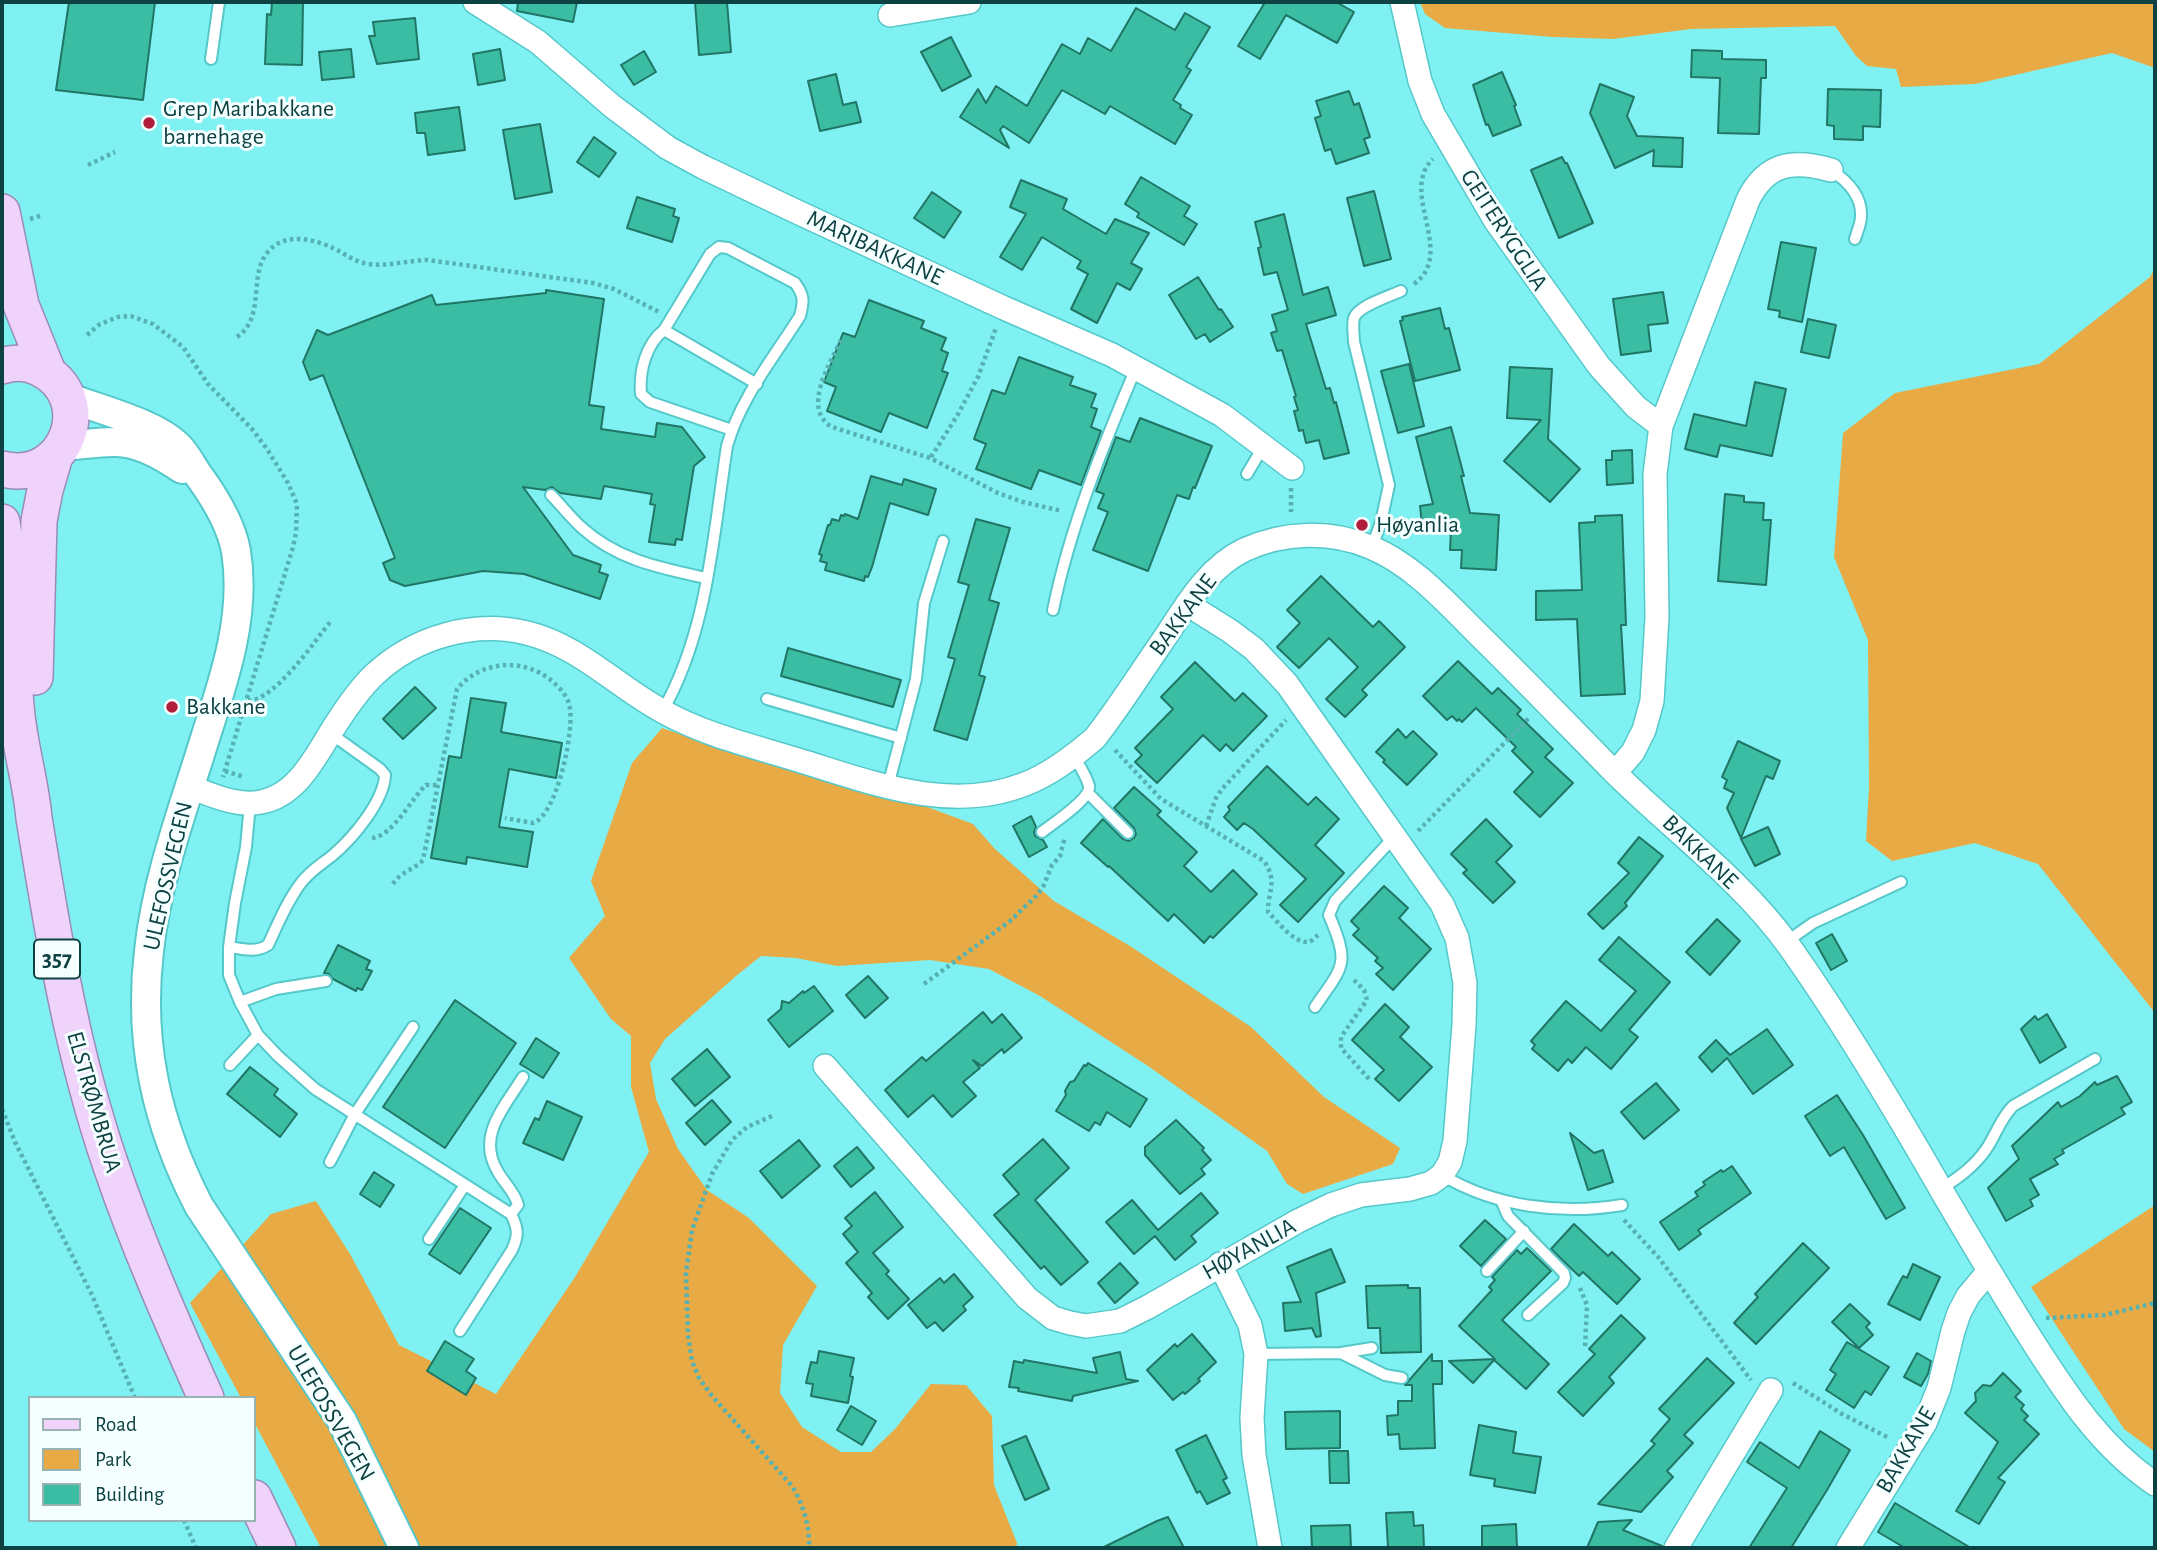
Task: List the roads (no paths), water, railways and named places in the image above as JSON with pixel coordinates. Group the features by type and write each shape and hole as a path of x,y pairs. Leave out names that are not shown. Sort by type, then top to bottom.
{"main road":[{"name":"357","path":"2,212 22,304 71,411 71,423 59,451"},
{"path":"2,366 19,363 34,366 58,384"},
{"path":"2,469 23,471 35,468 59,451"},
{"name":"ELSTRØMBRUA","path":"32,793 39,521 45,490 59,451"},
{"name":"ELSTRØMBRUA","path":"2,522 18,718 60,974 91,1100 111,1166 171,1319 205,1396"},
{"path":"256,1502 278,1548"}],"street":[{"name":"MARIBAKKANE","path":"475,2 538,42 612,106 668,148 739,185 1136,368 1223,415 1292,468"},
{"path":"890,15 969,2"},
{"name":"GEITERYGGLIA","path":"1402,2 1420,81 1433,114 1495,220 1599,366 1636,407 1661,426"},
{"path":"1615,773 1633,752 1644,730 1653,701 1657,617 1655,474 1661,426 1748,200 1759,180 1768,172 1797,164 1815,165 1831,170"},
{"name":"ULEFOSSVEGEN","path":"58,384 177,445 223,515 235,550 239,583 233,644 221,690 169,851 149,951 145,1003 154,1091 181,1171 199,1206 342,1421 404,1548"},
{"name":"ULEFOSSVEGEN","path":"59,451 117,442 148,450 167,459 207,487"},
{"name":"BAKKANE","path":"250,804 278,796 305,774 330,733 374,674 413,647 457,631 480,629 527,633 553,642 583,658 663,712 695,727 888,786 947,796 973,796 1024,785 1049,773 1074,756 1100,732 1200,586 1227,560 1267,541 1294,535 1321,536 1372,547 1394,559 1443,599 1615,773 1727,876 1786,942 1836,1017 1941,1189 1988,1272 2082,1416 2101,1439 2155,1484"},
{"path":"1187,604 1254,649 1287,684 1442,904 1457,938 1465,983 1455,1142 1450,1162 1442,1175"},
{"path":"190,787 217,797 250,804"},
{"name":"HØYANLIA","path":"825,1066 1027,1298 1053,1318 1086,1326 1120,1321 1149,1307 1220,1264 1331,1205 1362,1195 1410,1189 1432,1183 1442,1175"},
{"path":"1220,1264 1250,1325 1256,1354 1252,1418 1254,1455 1270,1548"},
{"name":"BAKKANE","path":"1848,1548 1925,1423 1934,1403 1959,1313 1968,1296 1988,1272"},
{"path":"1676,1548 1774,1389"}],"lane":[{"path":"211,59 219,2"},
{"path":"1831,170 1847,181 1857,197 1861,216 1855,239"},
{"path":"663,712 688,654 702,607 727,446 732,430 740,412 800,316 803,302 802,292 795,283 728,248 719,247 710,254 672,318 655,338 644,360 640,384 641,394 650,401 732,430"},
{"path":"1372,547 1381,523 1389,485 1354,342 1354,320 1356,313 1401,291"},
{"path":"664,330 757,384"},
{"path":"1053,610 1060,575 1080,514 1136,368"},
{"path":"1247,474 1264,446"},
{"path":"551,495 581,527 625,556 654,567 706,578"},
{"path":"888,786 916,679 923,603 943,541"},
{"path":"767,699 901,738"},
{"path":"229,947 253,950 268,945 299,885 335,854 357,830 382,793 384,775 380,769 330,733"},
{"path":"1074,756 1088,786 1088,793 1128,833"},
{"path":"1042,832 1088,793"},
{"path":"250,804 246,847 229,947 229,975 258,1035 315,1089 511,1214 517,1226 518,1237 512,1250 460,1331"},
{"path":"1315,1007 1342,965 1342,953 1329,915 1335,901 1399,841"},
{"path":"1786,942 1813,923 1900,882"},
{"path":"240,1002 276,989 326,981"},
{"path":"330,1162 355,1114 413,1027"},
{"path":"230,1065 258,1035"},
{"path":"1941,1189 1974,1164 1987,1149 2013,1106 2095,1059"},
{"path":"511,1214 518,1205 517,1199 497,1171 489,1153 489,1140 492,1128 523,1077"},
{"path":"1442,1175 1460,1186 1501,1200 1577,1210 1616,1206"},
{"path":"429,1239 465,1185"},
{"path":"1501,1200 1508,1216 1564,1273 1563,1283 1528,1315"},
{"path":"1486,1271 1524,1231"},
{"path":"1256,1354 1341,1353 1372,1348"},
{"path":"1341,1353 1385,1375 1402,1378"}],"place":[{"name":"Grep Maribakkane barnehage","path":"149,123"},
{"name":"Høyanlia","path":"1362,525"},
{"name":"Bakkane","path":"172,707"}]}
